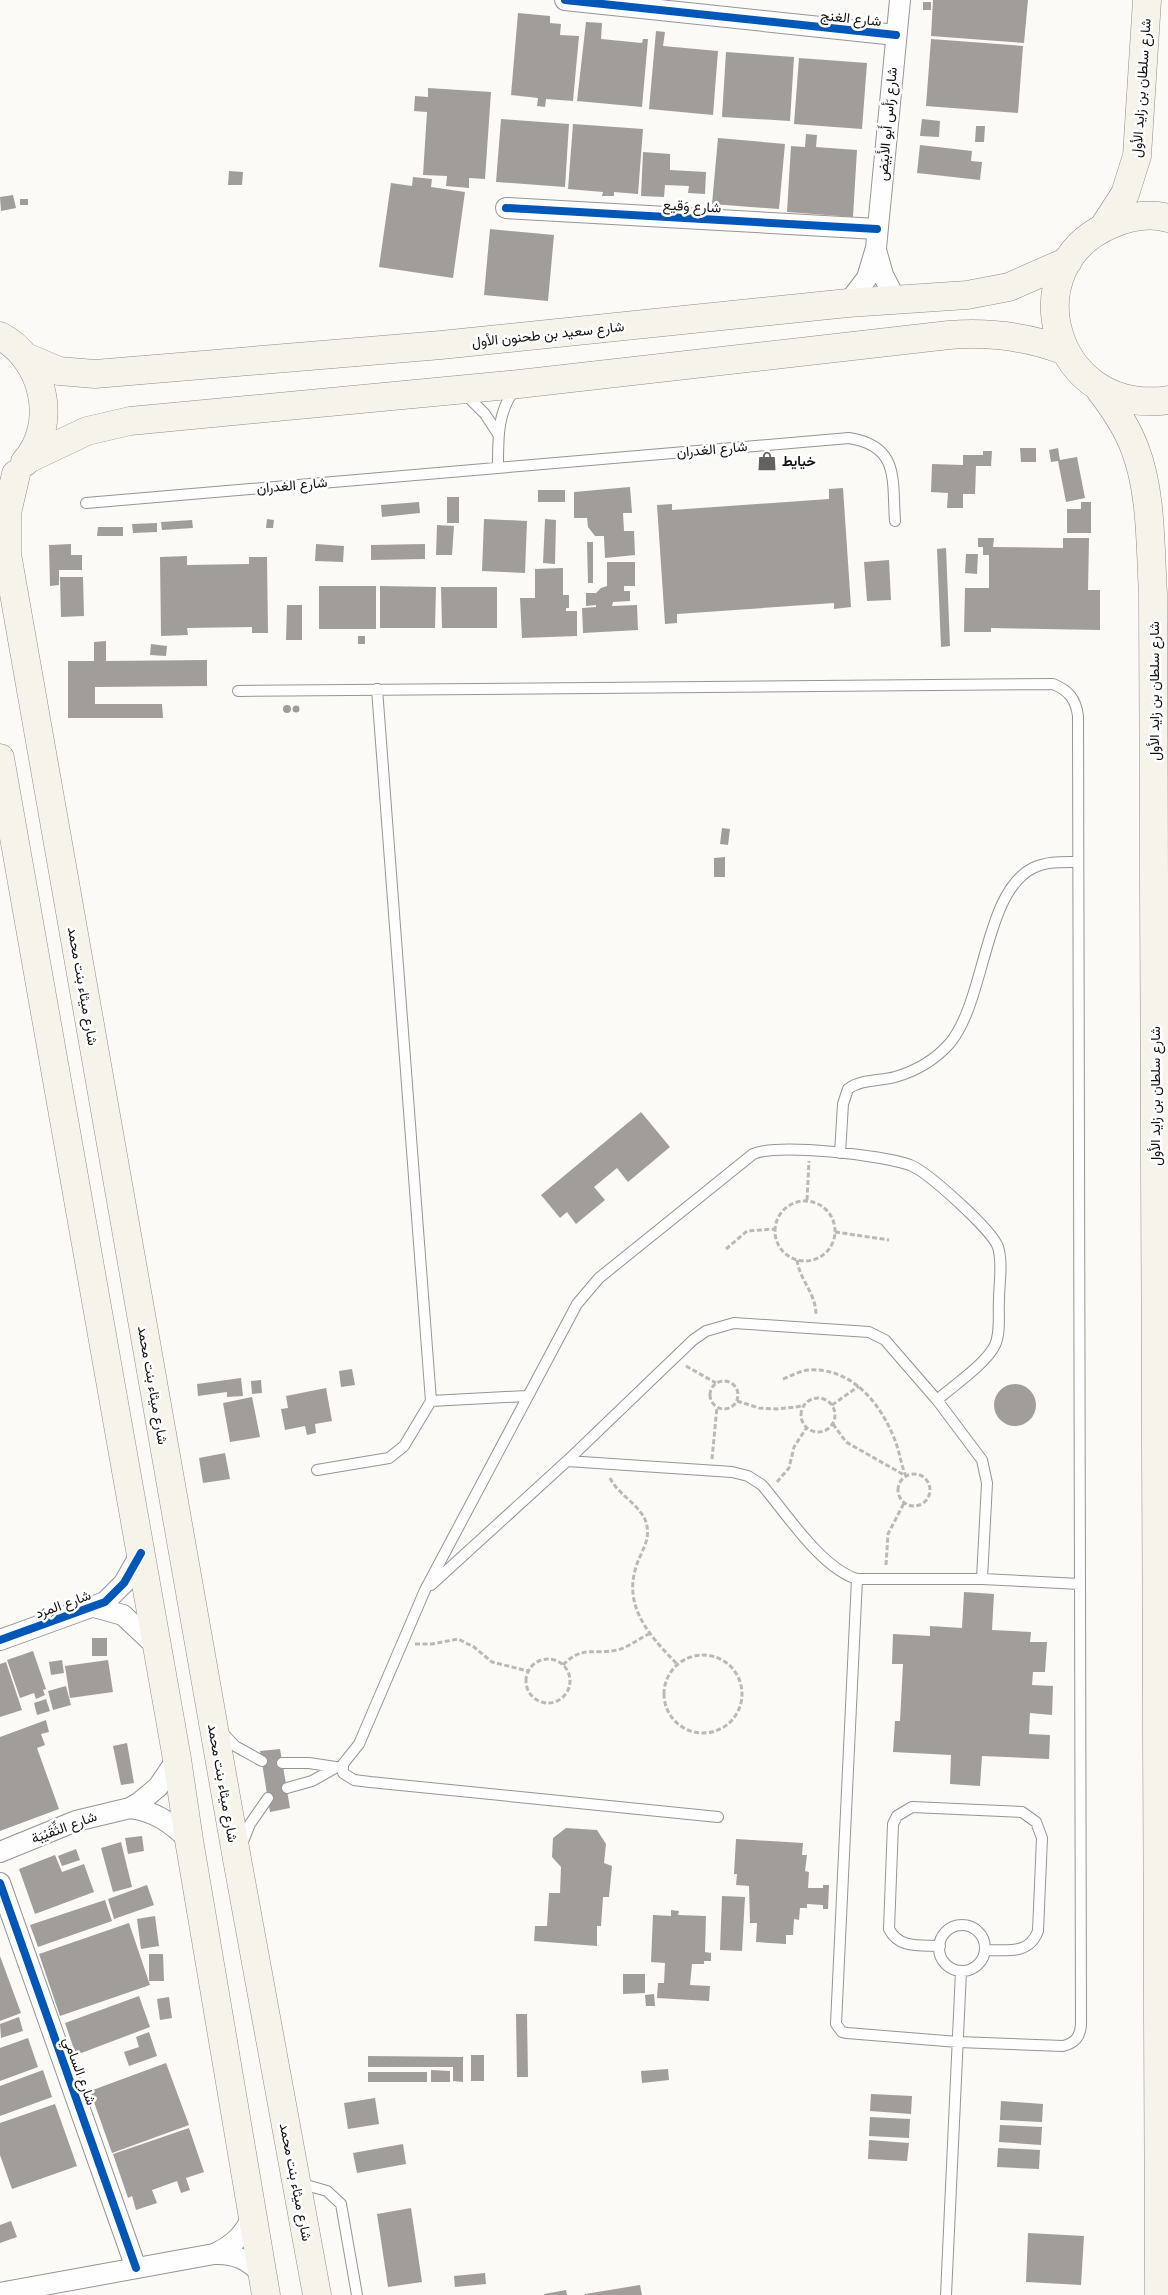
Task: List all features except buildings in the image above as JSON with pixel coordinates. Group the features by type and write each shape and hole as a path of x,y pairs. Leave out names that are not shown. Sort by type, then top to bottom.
{"main road":[{"name":"شارع سلطان بن زايد الأول","path":"1103,228 1125,194 1138,156 1147,0"},
{"path":"1168,218 1143,216 1122,220 1103,228 1083,242 1068,261 1060,278 1055,306 1058,334 1065,351 1074,366 1100,390 1134,401 1151,403 1168,400"},
{"name":"شارع سعيد بن طحنون الأول","path":"14,346 59,371 95,374 441,345 848,303 988,292 1029,280 1068,261"},
{"path":"0,317 14,346"},
{"path":"15,472 80,434 130,421 519,384 968,333 1027,339 1065,351"},
{"name":"شارع ميثاء بنت محمد","path":"14,346 39,381 44,408 40,435 15,472 7,513 7,554 236,1859 317,2295"},
{"name":"شارع سلطان بن زايد الأول","path":"1100,390 1126,428 1136,449 1146,495 1154,629 1156,2201 1159,2295"},
{"path":"0,758 177,1759 189,1840 265,2285"},
{"path":"1156,1334 1168,1381"}],"street":[{"name":"شارع الغنج","path":"565,0 896,35"},
{"name":"شارع رَأس أَبو الأَبيَض","path":"848,303 867,278 877,238 900,0"},
{"name":"شارع وَقيع","path":"506,208 877,238"},
{"name":"شارع رَأس أَبو الأَبيَض","path":"877,238 883,275 896,300"},
{"name":"شارع المِرَد","path":"0,1640 94,1607 115,1593 141,1553"},
{"name":"شارع المِرَد","path":"94,1607 123,1616 139,1628 157,1647"},
{"name":"شارع الثِّقَيْبَة","path":"0,1852 76,1821 130,1808 150,1795 177,1759"},
{"name":"شارع الثِّقَيْبَة","path":"130,1808 152,1813 163,1818 189,1840"},
{"name":"شارع السامي","path":"0,1883 136,2268"},
{"path":"214,2254 234,2243 242,2235 254,2214"},
{"path":"0,2293 54,2289 136,2268 214,2254 236,2255 246,2260 265,2285"}],"lane":[{"path":"498,468 498,434 504,407 519,384"},
{"path":"459,389 485,414 498,434"},
{"name":"شارع الغدران","path":"86,503 849,438 876,446 888,461 891,470 895,521"},
{"path":"238,691 1053,684 1068,692 1076,707 1078,862 1081,2033 1077,2040 1064,2046 958,2042 847,2034 842,2032 836,2024 857,1578"},
{"path":"317,1470 379,1461 397,1453 431,1401 377,690"},
{"path":"840,1153 843,1104 848,1090 859,1083 895,1077 926,1064 939,1054 959,1030 977,985 1002,904 1011,886 1034,867 1054,863 1078,862"},
{"path":"287,1788 312,1781 339,1768 359,1744 425,1590 526,1396 577,1304 599,1278 753,1154 770,1149 810,1151 840,1153 900,1162 919,1169 936,1181 993,1238 998,1245 1000,1262 997,1334 994,1346 986,1357 937,1400"},
{"path":"425,1590 567,1462 693,1340 720,1326 734,1323 869,1332 885,1340 937,1400 978,1453 985,1468 987,1484 982,1579"},
{"path":"431,1401 526,1396"},
{"path":"567,1462 732,1472 748,1476 762,1484 827,1562 841,1573 857,1578 982,1579 1080,1584"},
{"path":"213,1721 236,1746 262,1761"},
{"path":"282,1763 309,1763 339,1768 348,1777 370,1782 718,1817"},
{"path":"236,1859 250,1824 268,1798"},
{"path":"940,1946 906,1945 892,1936 889,1929 893,1824 897,1816 912,1807 1022,1812 1036,1822 1042,1838 1038,1931 1035,1940 1021,1950 985,1950"},
{"path":"960,1926 968,1926 981,1936 985,1950 983,1957 974,1967 961,1971 954,1970 943,1960 940,1946 946,1932 960,1926"},
{"path":"946,2295 961,1971"},
{"path":"296,2182 327,2191 341,2204 357,2295"}],"path":[{"path":"807,1200 810,1151"},
{"path":"799,1200 807,1200 815,1202 828,1210 835,1232 826,1253 812,1260 797,1260 780,1249 774,1229 776,1221 784,1208 799,1200"},
{"path":"726,1249 747,1231 774,1229"},
{"path":"835,1232 889,1240"},
{"path":"797,1260 799,1272 814,1299 815,1328"},
{"path":"673,1358 716,1383"},
{"path":"783,1379 807,1370 832,1373 856,1382 871,1398 886,1421 906,1476"},
{"path":"726,1380 736,1386 738,1390 737,1401 728,1408 718,1407 711,1399 710,1393 716,1383 726,1380"},
{"path":"832,1405 859,1386"},
{"path":"737,1401 759,1408 777,1409 804,1406 814,1398 821,1398 832,1405 835,1418 833,1424 824,1431 812,1431 807,1427 802,1417 804,1406"},
{"path":"711,1471 718,1407"},
{"path":"833,1424 846,1442 906,1476 918,1474 924,1478 930,1488 929,1494 922,1504 910,1505 904,1503 898,1492 898,1486 906,1476"},
{"path":"768,1492 789,1468 794,1448 807,1427"},
{"path":"610,1464 610,1478 615,1488 636,1509 647,1524 646,1542 636,1566 632,1586 635,1605 649,1634 677,1664"},
{"path":"885,1578 888,1534 904,1503"},
{"path":"563,1665 571,1656 585,1651 616,1650 649,1634"},
{"path":"402,1642 432,1644 458,1639 474,1647 492,1662 528,1671"},
{"path":"698,1655 720,1658 737,1673 743,1695 741,1702 736,1716 719,1731 697,1734 677,1724 665,1705 665,1683 677,1664 698,1655"},
{"path":"542,1660 553,1660 563,1665 570,1679 569,1686 566,1693 555,1702 540,1702 528,1692 526,1678 528,1671 542,1660"}],"cycle path":[{"path":"565,0 896,35"},
{"path":"506,208 877,229"},
{"path":"0,1640 105,1602 124,1583 141,1553"},
{"path":"0,1883 136,2268"}],"place":[{"name":"خيايط","path":"767,461"}]}
